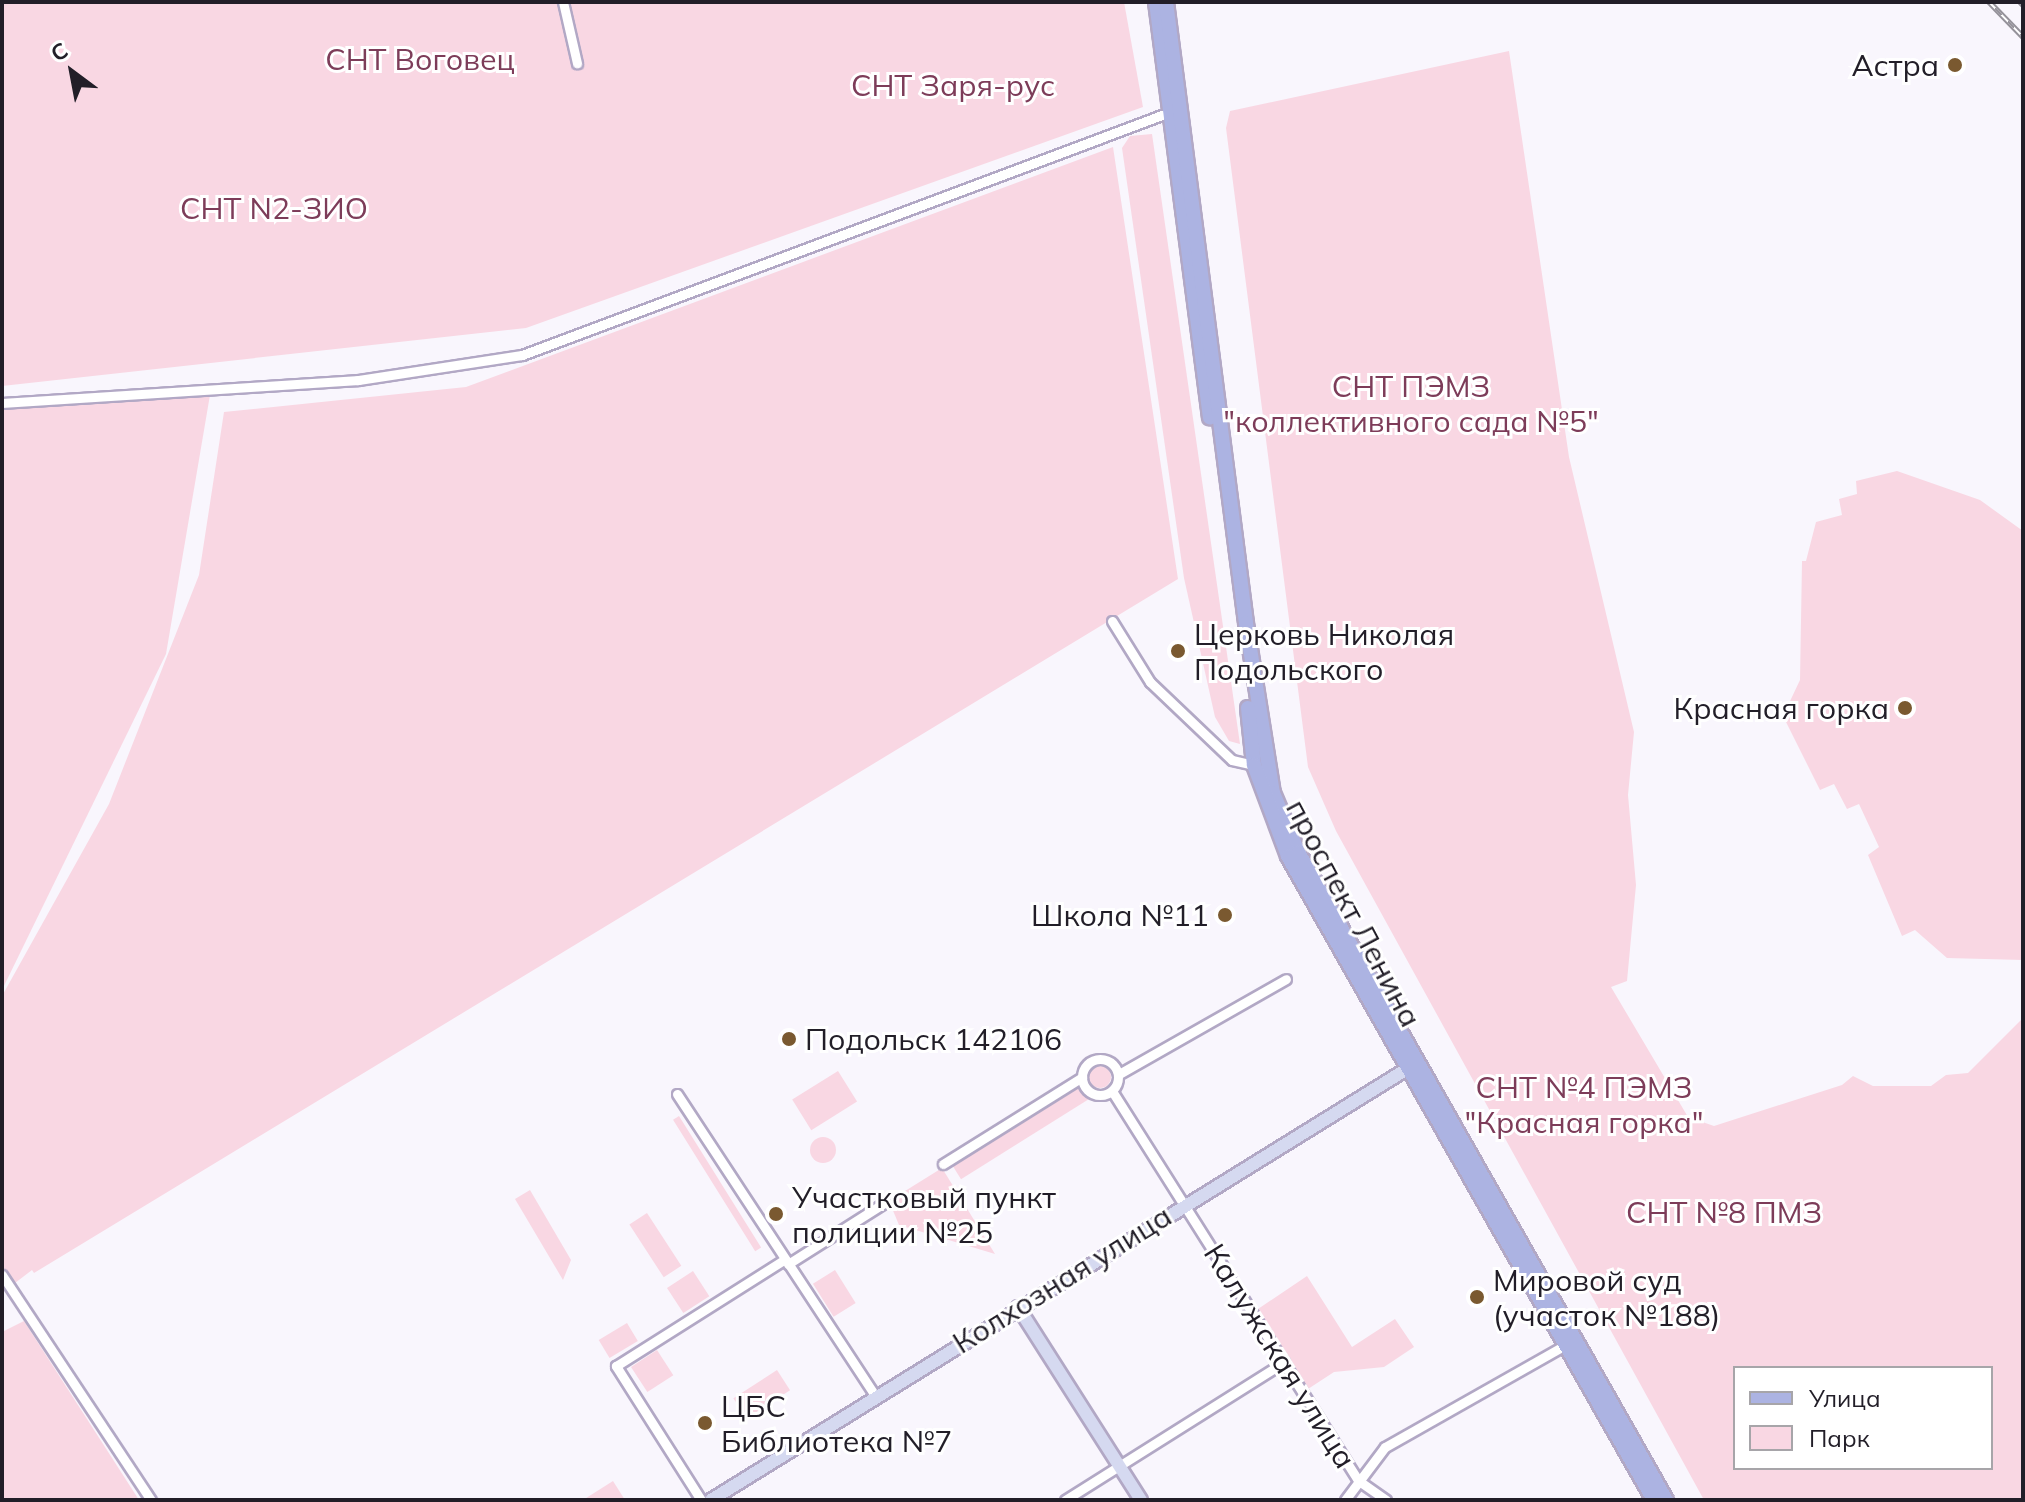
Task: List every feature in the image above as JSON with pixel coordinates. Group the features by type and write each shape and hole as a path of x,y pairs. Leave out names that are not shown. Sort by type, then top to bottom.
{"main road":[{"path":"1156,2 1172,103"},
{"path":"1166,2 1172,103"},
{"name":"проспект Ленина","path":"1172,103 1254,765 1288,856 1666,1500"},
{"name":"проспект Ленина","path":"1172,103 1273,793 1298,852 1412,1066 1654,1500"}],"street":[{"path":"563,2 577,63"},
{"path":"2,403 358,380 522,355 1172,103"},
{"path":"1112,621 1150,682 1232,760 1254,765"},
{"path":"1082,1077 1095,1095 1112,1091 1119,1074 1286,979"},
{"path":"943,1164 1082,1077 1091,1062 1102,1059 1119,1074"},
{"name":"Колхозная улица","path":"711,1500 1184,1203 1412,1066"},
{"name":"Калужская улица","path":"1112,1091 1359,1481 1386,1500"},
{"path":"677,1094 785,1263 876,1397"},
{"path":"701,1500 616,1366 884,1203"},
{"path":"2,1275 151,1500"},
{"path":"1018,1307 1141,1500"},
{"path":"1345,1500 1385,1447 1565,1345"},
{"path":"1065,1500 1284,1362"}],"green space":[{"path":"2,2 1124,2 1143,107 526,328 2,386"},
{"path":"1509,51 1569,457 1634,732 1628,795 1636,885 1627,981 1611,987 1688,1117 1714,1126 1842,1085 1853,1076 1873,1086 1931,1086 1946,1075 1968,1073 2023,1018 2023,1500 1704,1500 1336,831 1308,767 1226,128 1230,111"},
{"path":"1152,134 1240,744 1229,741 1215,717 1184,578 1122,148 1130,136"},
{"path":"1113,147 1178,579 34,1273 32,1270 2,1293 2,996 109,804 199,575 224,412 466,387"},
{"path":"211,389 166,654 2,990 2,402"},
{"name":"Красная горка","path":"1897,471 1980,500 2023,531 2023,960 1947,958 1915,930 1902,936 1868,855 1879,847 1859,804 1847,809 1834,784 1820,790 1783,716 1800,680 1802,561 1806,561 1816,522 1842,515 1839,499 1857,494 1856,481"},
{"path":"1100,1066 1108,1069 1111,1077 1108,1085 1100,1088 1092,1085 1089,1077 1092,1069"},
{"path":"838,1071 857,1102 811,1130 792,1100"},
{"path":"1079,1083 1089,1099 961,1179 951,1163"},
{"path":"679,1116 761,1247 755,1251 673,1120"},
{"path":"823,1137 833,1140 836,1150 833,1160 823,1163 813,1160 810,1150 813,1140"},
{"path":"942,1168 995,1254 899,1225 889,1201"},
{"path":"530,1190 571,1260 563,1280 515,1199"},
{"path":"647,1213 681,1266 664,1277 629,1224"},
{"path":"835,1270 856,1303 834,1317 813,1284"},
{"path":"693,1271 709,1296 683,1313 667,1288"},
{"path":"1307,1276 1352,1347 1395,1319 1414,1347 1384,1367 1334,1372 1308,1389 1258,1309"},
{"path":"24,1321 139,1500 2,1500 2,1332"},
{"path":"627,1323 638,1341 610,1358 599,1340"},
{"path":"657,1350 673,1375 647,1392 631,1367"},
{"path":"777,1370 790,1390 746,1418 733,1398"},
{"path":"613,1481 625,1500 583,1500"}],"railway":[{"path":"1989,2 2023,37"},
{"path":"2020,2 2023,5"}],"place":[{"name":"Астра","path":"1955,65"},
{"name":"Церковь Николая Подольского","path":"1178,651"},
{"name":"Красная горка","path":"1905,708"},
{"name":"Школа №11","path":"1225,915"},
{"name":"Подольск 142106","path":"789,1039"},
{"name":"Участковый пункт полиции №25","path":"776,1214"},
{"name":"Мировой суд (участок №188)","path":"1477,1297"},
{"name":"ЦБС Библиотека №7","path":"705,1423"}],"park label":[{"name":"СНТ Воговец","path":"420,59"},
{"name":"СНТ Заря-рус","path":"953,85"},
{"name":"СНТ N2-ЗИО","path":"274,208"},
{"name":"СНТ ПЭМЗ \"коллективного сада №5\"","path":"1411,403"},
{"name":"СНТ №4 ПЭМЗ \"Красная горка\"","path":"1584,1104"},
{"name":"СНТ №8 ПМЗ","path":"1724,1212"}]}
